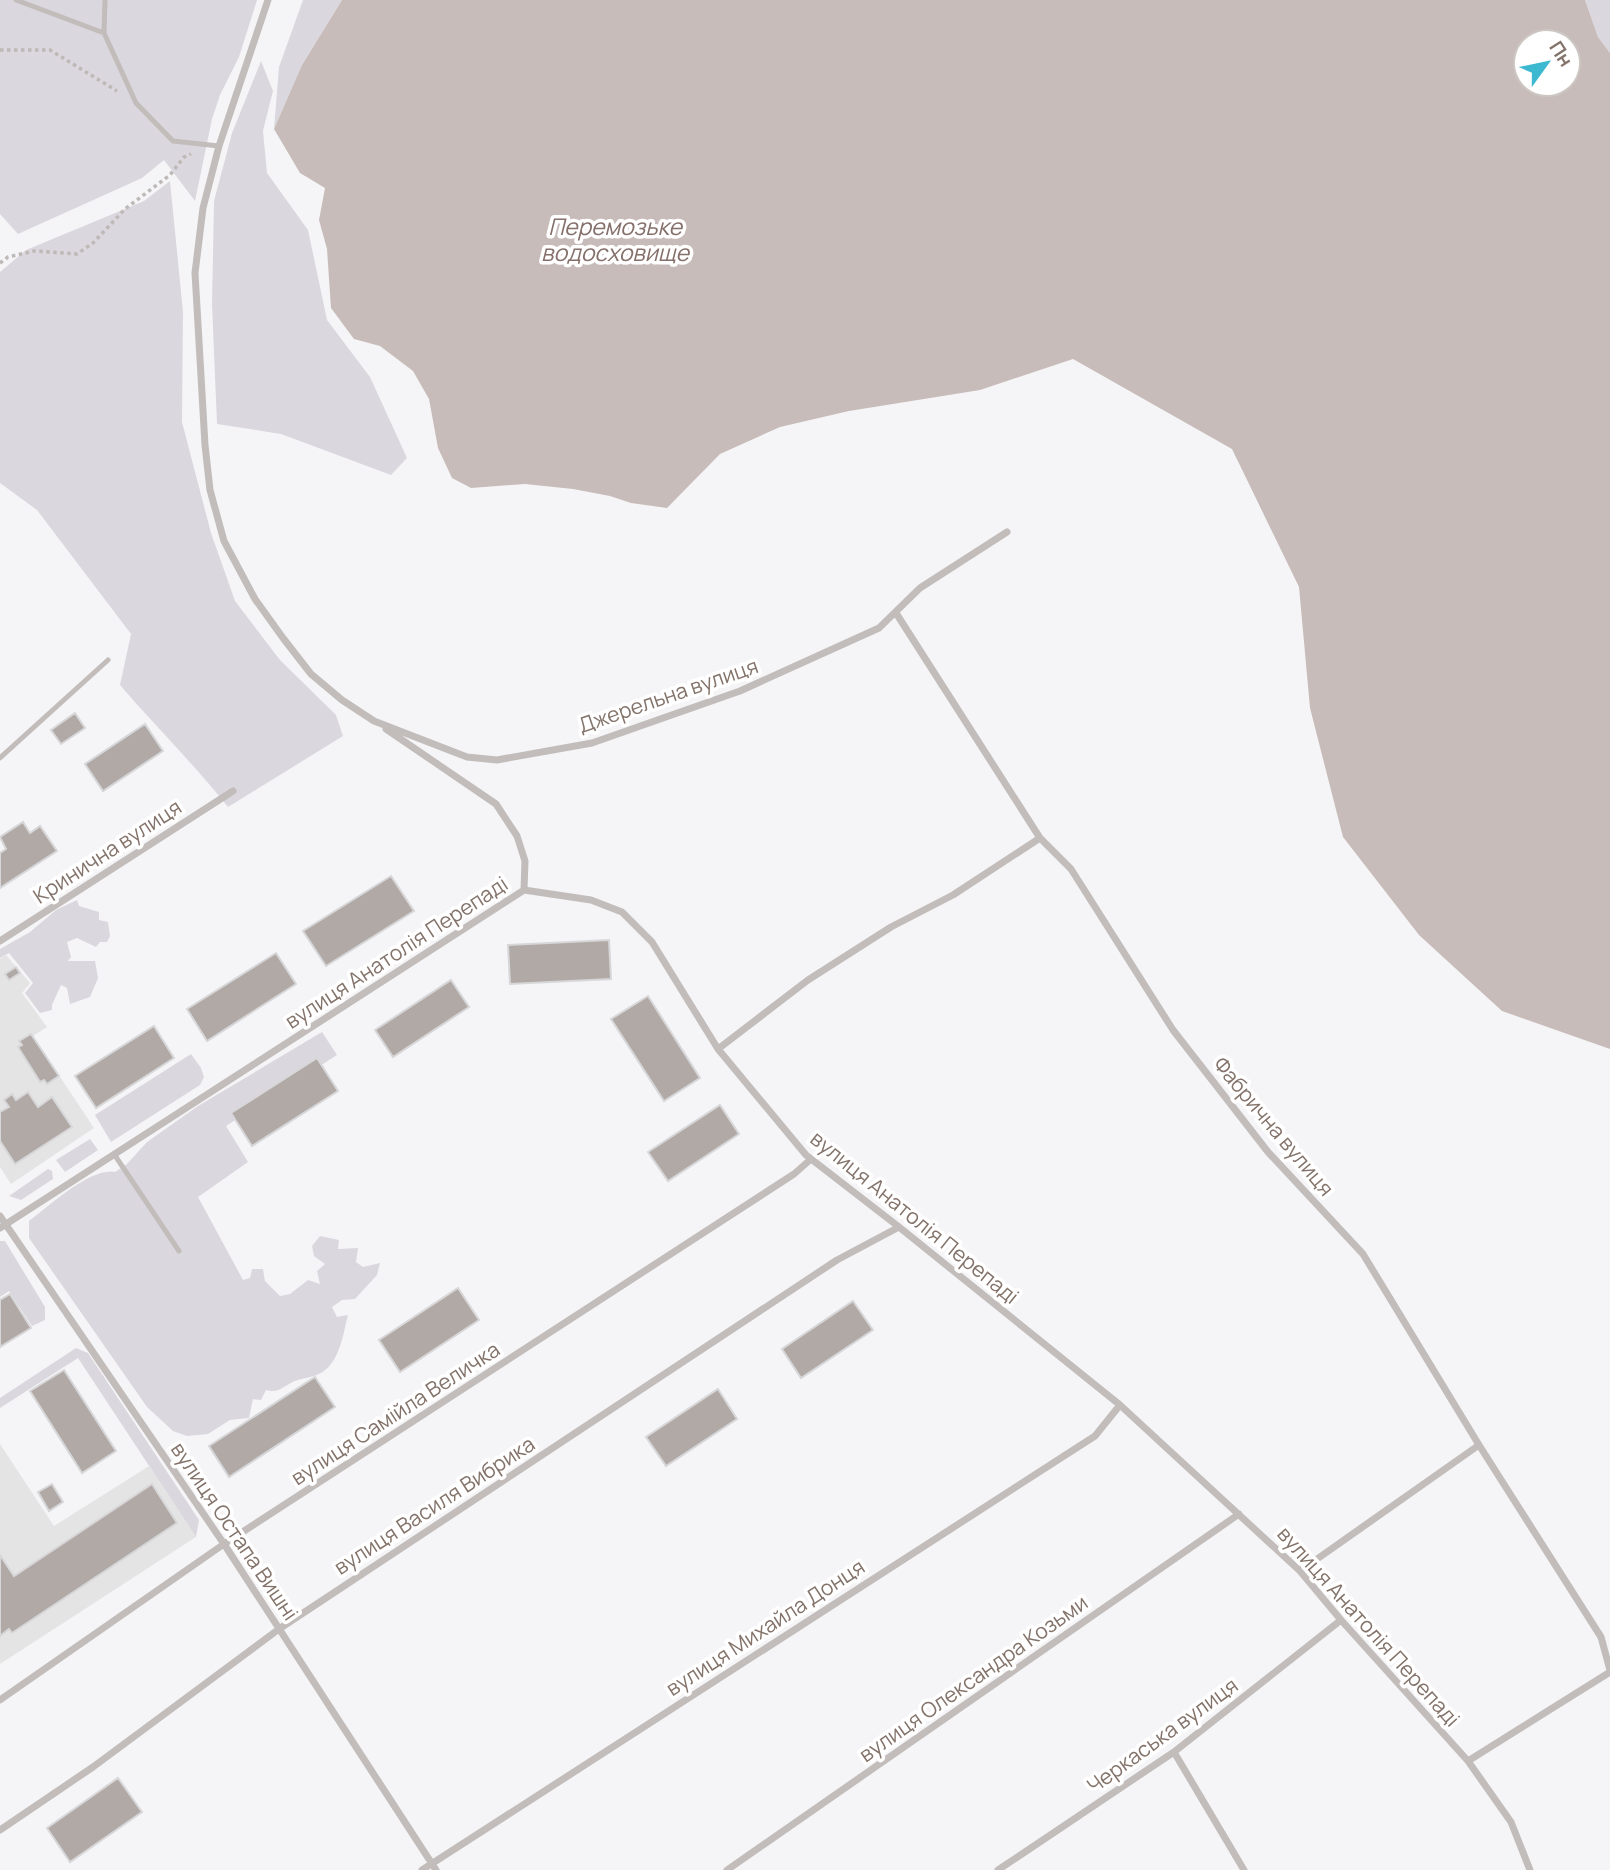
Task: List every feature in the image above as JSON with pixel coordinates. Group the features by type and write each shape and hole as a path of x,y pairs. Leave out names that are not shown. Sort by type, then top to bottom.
{"street":[{"name":"Джерельна вулиця","path":"268,0 219,146 203,208 195,273 210,490 224,541 255,599 311,674 342,700 374,721 457,754 497,760 592,743 740,691 879,628 920,588 1007,532"},
{"name":"Фабрична вулиця","path":"896,613 1040,838 1071,869 1173,1030 1268,1152 1363,1254 1479,1445 1601,1637 1610,1671"},
{"path":"374,721 496,804 517,836 525,861 524,890"},
{"name":"Кринична вулиця","path":"0,941 233,791"},
{"path":"718,1049 808,980 891,928 953,895 1040,838"},
{"name":"вулиця Анатолія Перепаді","path":"3,1226 524,890 591,900 622,912 652,942 718,1049 811,1159 1119,1405 1300,1571 1468,1761 1511,1822 1530,1870"},
{"name":"вулиця Самійла Величка","path":"0,1700 224,1544 794,1174 811,1159"},
{"name":"вулиця Остапа Вишні","path":"0,1216 3,1226 224,1544 433,1867"},
{"name":"вулиця Василя Вибрика","path":"0,1830 93,1767 279,1629 837,1260 899,1227"},
{"name":"вулиця Михайла Донця","path":"422,1870 433,1867 1095,1436 1119,1405"},
{"path":"1300,1571 1479,1445"},
{"name":"вулиця Олександра Козьми","path":"727,1870 1239,1514"},
{"name":"Черкаська вулиця","path":"998,1870 1174,1752 1341,1620"},
{"path":"1468,1761 1610,1671"},
{"path":"1174,1752 1244,1870"}],"lane":[{"path":"16,0 104,33"},
{"path":"105,0 104,33 136,103 173,141 219,146"},
{"path":"0,758 108,660"},
{"path":"114,1154 179,1251"}],"path":[{"path":"0,50 50,50 136,103"},
{"path":"0,263 8,257 34,251 77,254 93,243 125,209 170,175 184,157 210,145"}],"shaded area":[{"path":"0,0 257,0 239,57 220,95 212,119 195,201 164,160 142,178 18,234 0,214"},
{"path":"303,0 342,0 302,65 274,129 279,67"},
{"path":"1585,0 1610,0 1610,53 1598,37"},
{"path":"261,61 273,91 263,131 267,173 308,230 327,320 370,377 407,458 391,475 281,434 217,424 212,304 214,201 232,133"},
{"path":"170,181 183,312 182,422 211,533 235,601 280,660 336,715 343,736 228,807 120,685 131,634 37,510 0,483 0,272 26,250 144,201"},
{"path":"77,900 79,906 99,912 99,920 108,922 110,936 107,942 100,942 96,947 77,938 67,942 71,957 68,961 95,961 98,978 90,997 70,1004 67,988 61,985 52,1010 40,1013 25,993 33,983 9,953 0,958 0,949 30,932 56,910"},
{"path":"6,955 30,983 22,993 47,1027 33,1036 94,1128 11,1184 0,1167 0,959"},
{"path":"322,1032 337,1055 226,1126 248,1162 198,1197 243,1280 250,1278 252,1269 263,1269 265,1281 280,1296 290,1294 308,1280 320,1284 317,1271 325,1264 314,1256 312,1246 320,1236 339,1240 338,1249 358,1248 356,1262 363,1267 380,1263 377,1275 355,1299 342,1300 332,1307 337,1317 348,1315 337,1355 327,1368 278,1390 266,1390 261,1400 253,1399 249,1418 230,1420 208,1434 187,1436 173,1431 147,1407 29,1238 29,1221 82,1182 105,1172 115,1172 127,1164 147,1142 198,1106"},
{"path":"191,1054 204,1077 200,1085 111,1142 95,1115"},
{"path":"90,1139 98,1150 65,1172 56,1160"},
{"path":"48,1169 52,1171 53,1179 21,1200 9,1196"},
{"path":"0,1241 5,1241 45,1307 45,1320 32,1326 9,1291 0,1297"},
{"path":"76,1348 88,1353 199,1520 196,1537 78,1358 0,1408 0,1398"},
{"path":"0,1444 54,1526 149,1466 196,1537 0,1664"}],"water":[{"name":"Перемозьке водосховище","path":"342,0 1585,0 1598,37 1610,53 1610,1049 1502,1011 1419,935 1343,837 1310,708 1299,587 1232,449 1073,359 980,390 849,411 780,427 720,454 667,508 631,503 573,489 525,484 471,488 452,478 438,448 429,399 413,371 380,346 354,339 331,308 327,249 319,220 325,188 300,173 274,129 302,65"}],"building":[{"path":"75,713 85,728 61,744 51,730"},
{"path":"145,724 163,751 103,791 85,764"},
{"path":"23,822 30,833 40,826 57,851 0,888 0,853 6,849 0,837"},
{"path":"391,876 414,911 326,966 303,931"},
{"path":"609,940 611,979 510,984 508,945"},
{"path":"276,953 296,984 207,1041 187,1009"},
{"path":"16,967 20,973 9,980 5,974"},
{"path":"451,980 469,1007 393,1057 375,1030"},
{"path":"648,996 700,1078 664,1101 611,1019"},
{"path":"154,1026 174,1058 96,1108 75,1076"},
{"path":"31,1034 59,1076 47,1084 44,1080 40,1082 18,1047 22,1045 19,1041"},
{"path":"317,1058 338,1091 252,1146 231,1113"},
{"path":"28,1092 38,1107 52,1097 72,1127 15,1164 0,1141 0,1112 9,1107 4,1100 12,1094 16,1100"},
{"path":"720,1105 739,1134 668,1181 648,1152"},
{"path":"458,1288 479,1320 400,1372 379,1340"},
{"path":"10,1294 31,1328 0,1347 0,1300"},
{"path":"853,1301 873,1330 801,1378 782,1349"},
{"path":"64,1370 116,1451 82,1473 30,1391"},
{"path":"315,1377 335,1407 229,1477 209,1446"},
{"path":"718,1389 737,1419 666,1466 646,1437"},
{"path":"52,1484 63,1502 49,1511 38,1492"},
{"path":"152,1484 177,1523 12,1633 9,1629 0,1636 0,1555 14,1576"},
{"path":"118,1778 142,1812 70,1862 47,1828"}]}
